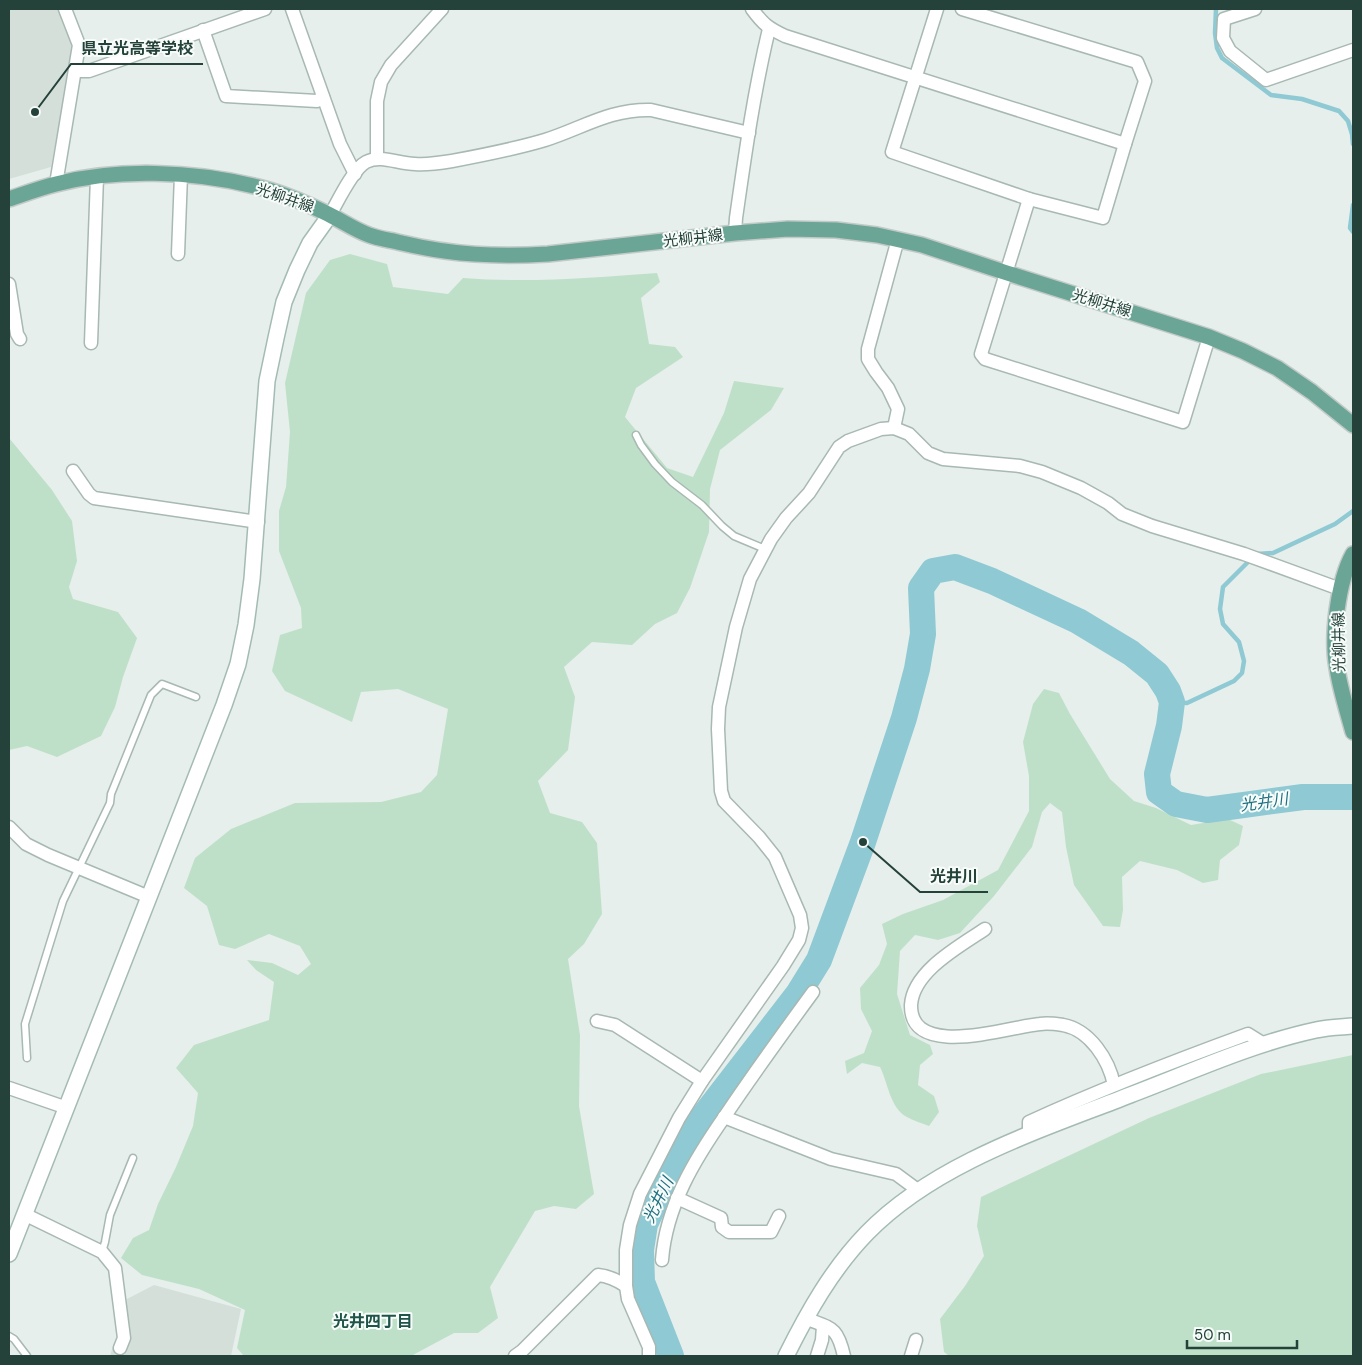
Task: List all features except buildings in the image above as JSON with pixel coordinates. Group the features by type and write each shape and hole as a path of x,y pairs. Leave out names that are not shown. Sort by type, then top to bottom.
{"main road":[{"name":"光柳井線","path":"9,199 56,184 97,177 144,174 221,179 297,198 368,235 460,254 517,256 548,254 735,232 788,229 836,230 877,234 922,244 1007,274 1210,337 1277,368 1312,392 1353,425"},
{"name":"光柳井線","path":"1353,554 1340,589 1336,629 1336,666 1353,732"}],"street":[{"path":"56,184 79,45 65,9"},
{"path":"75,72 88,71 265,9"},
{"path":"292,9 340,144 354,174"},
{"path":"376,158 377,101 381,82 391,65 442,9"},
{"path":"752,9 770,29 784,36 1125,144"},
{"path":"937,9 892,152 1029,198 1103,218 1145,81 1137,62 962,9"},
{"path":"1255,9 1224,19 1223,38 1230,51 1266,80 1353,50"},
{"path":"735,232 749,133 763,54 770,29"},
{"path":"203,30 226,96 317,101 323,97"},
{"path":"9,1254 238,664 248,607 258,522 267,381 284,302 310,243 330,215 354,174 364,162 376,158 413,164 436,164 513,149 548,139 611,114 634,110 650,110 749,133"},
{"path":"178,254 181,175"},
{"path":"91,344 97,177"},
{"path":"1029,198 981,354 986,359 1182,422 1210,337"},
{"path":"894,428 898,409 888,388 868,359 868,349 898,239"},
{"path":"9,284 17,334 20,339"},
{"path":"649,1356 649,1347 628,1299 626,1286 626,1250 630,1224 640,1194 679,1118 702,1081 783,966 799,940 802,928 800,915 775,857 759,836 724,801 721,791 718,729 720,706 736,627 750,580 765,549 786,518 809,493 839,447 848,441 881,429 894,428 909,434 928,453 943,458 1020,466 1042,472 1081,488 1108,503 1122,514 1152,526 1244,554 1256,560 1340,589"},
{"path":"73,471 88,494 94,498 258,522"},
{"path":"9,827 26,844 48,855 149,897"},
{"path":"985,929 943,957 926,973 916,988 912,1000 911,1013 917,1025 927,1032 946,1037 977,1035 1041,1024 1064,1025 1085,1035 1101,1054 1112,1077 1114,1086"},
{"path":"662,1260 663,1240 677,1198 693,1165 712,1133 813,992"},
{"path":"597,1021 615,1025 702,1081"},
{"path":"786,1356 805,1318 838,1267 867,1233 892,1211 953,1168 1029,1135 1264,1044 1317,1030 1353,1026"},
{"path":"1029,1135 1029,1122 1114,1086 1248,1034 1264,1044"},
{"path":"9,1088 67,1108"},
{"path":"724,1117 831,1159 896,1174 919,1191"},
{"path":"677,1198 721,1218 722,1227 730,1232 771,1232 779,1216"},
{"path":"24,1214 102,1252 115,1268 124,1338 120,1348"},
{"path":"522,1355 598,1275 616,1280 626,1286"},
{"path":"805,1318 832,1329 839,1337 844,1356"},
{"path":"817,1356 822,1340 823,1326"},
{"path":"911,1356 916,1340"}],"lane":[{"path":"636,434 640,445 677,487 702,505 734,536 765,549"},
{"path":"27,1058 26,1024 63,901 110,803 111,794 151,695 162,684 196,697"},
{"path":"102,1252 106,1242 110,1216 133,1158"},
{"path":"9,1336 14,1339 27,1356"}],"shaded area":[{"path":"9,9 58,9 71,44 72,56 51,167 9,179"},
{"path":"154,1285 241,1309 231,1356 110,1356 113,1346 128,1343 127,1299"}],"green space":[{"path":"350,254 387,264 393,287 448,294 463,278 536,280 657,273 660,282 641,298 649,344 675,347 683,357 636,388 625,417 667,468 693,477 724,413 734,381 784,388 771,410 720,450 710,489 709,532 690,588 677,613 655,624 632,645 592,642 564,667 575,697 568,750 538,781 550,813 582,822 597,843 602,914 584,944 568,959 580,1035 579,1106 594,1194 576,1209 554,1206 535,1211 490,1287 498,1318 478,1333 454,1333 411,1356 243,1355 237,1348 245,1310 199,1289 142,1275 121,1258 133,1238 149,1230 158,1204 193,1126 198,1093 176,1068 194,1045 269,1020 274,982 256,970 247,960 272,963 298,975 311,964 300,946 269,934 235,949 219,945 207,906 184,888 195,858 231,829 295,803 381,802 421,792 437,775 448,709 398,689 361,692 352,722 285,691 272,671 280,635 302,628 301,608 279,551 279,511 286,487 290,432 285,383 306,293 330,260"},
{"path":"9,438 52,490 72,521 77,561 69,587 73,599 118,612 137,638 115,707 101,736 57,757 27,746 9,750"},
{"path":"1044,689 1059,693 1110,779 1134,801 1156,808 1191,825 1228,819 1243,826 1239,845 1220,860 1218,880 1203,883 1177,870 1140,861 1122,877 1123,910 1120,927 1103,926 1074,885 1066,847 1062,812 1050,803 1042,812 1032,847 994,896 960,933 938,940 915,935 900,951 897,994 910,1035 930,1045 933,1054 920,1065 918,1085 934,1096 939,1112 929,1126 901,1113 890,1095 880,1067 862,1063 847,1074 845,1061 864,1053 872,1031 861,1009 860,988 879,965 887,944 882,924 903,914 943,900 998,870 1029,811 1029,776 1023,742 1033,704"},
{"path":"1353,1055 1353,1356 949,1356 944,1352 940,1319 965,1286 984,1256 977,1226 981,1197 1149,1118 1261,1074"}],"waterway":[{"path":"1216,9 1215,33 1217,48 1222,58 1271,95 1302,99 1339,111 1348,121 1353,144"},
{"path":"1353,205 1350,228 1353,232"},
{"path":"1257,554 1273,553 1335,524 1353,511"},
{"path":"1172,702 1187,703 1234,681 1242,673 1244,661 1239,642 1223,624 1220,609 1223,587 1251,559"},
{"name":"光井川","path":"671,1356 642,1282 641,1250 645,1224 696,1126 798,994 819,960 863,842 904,718 917,669 923,634 921,588 933,571 955,567 992,581 1078,621 1131,653 1157,674 1168,691 1172,702 1169,726 1157,774 1159,792 1176,804 1207,810 1303,797 1353,797"}],"place":[{"name":"県立光高等学校","path":"35,112"},
{"name":"光井川","path":"863,842"}],"district":[{"name":"光井四丁目","path":"373,1321"}]}
